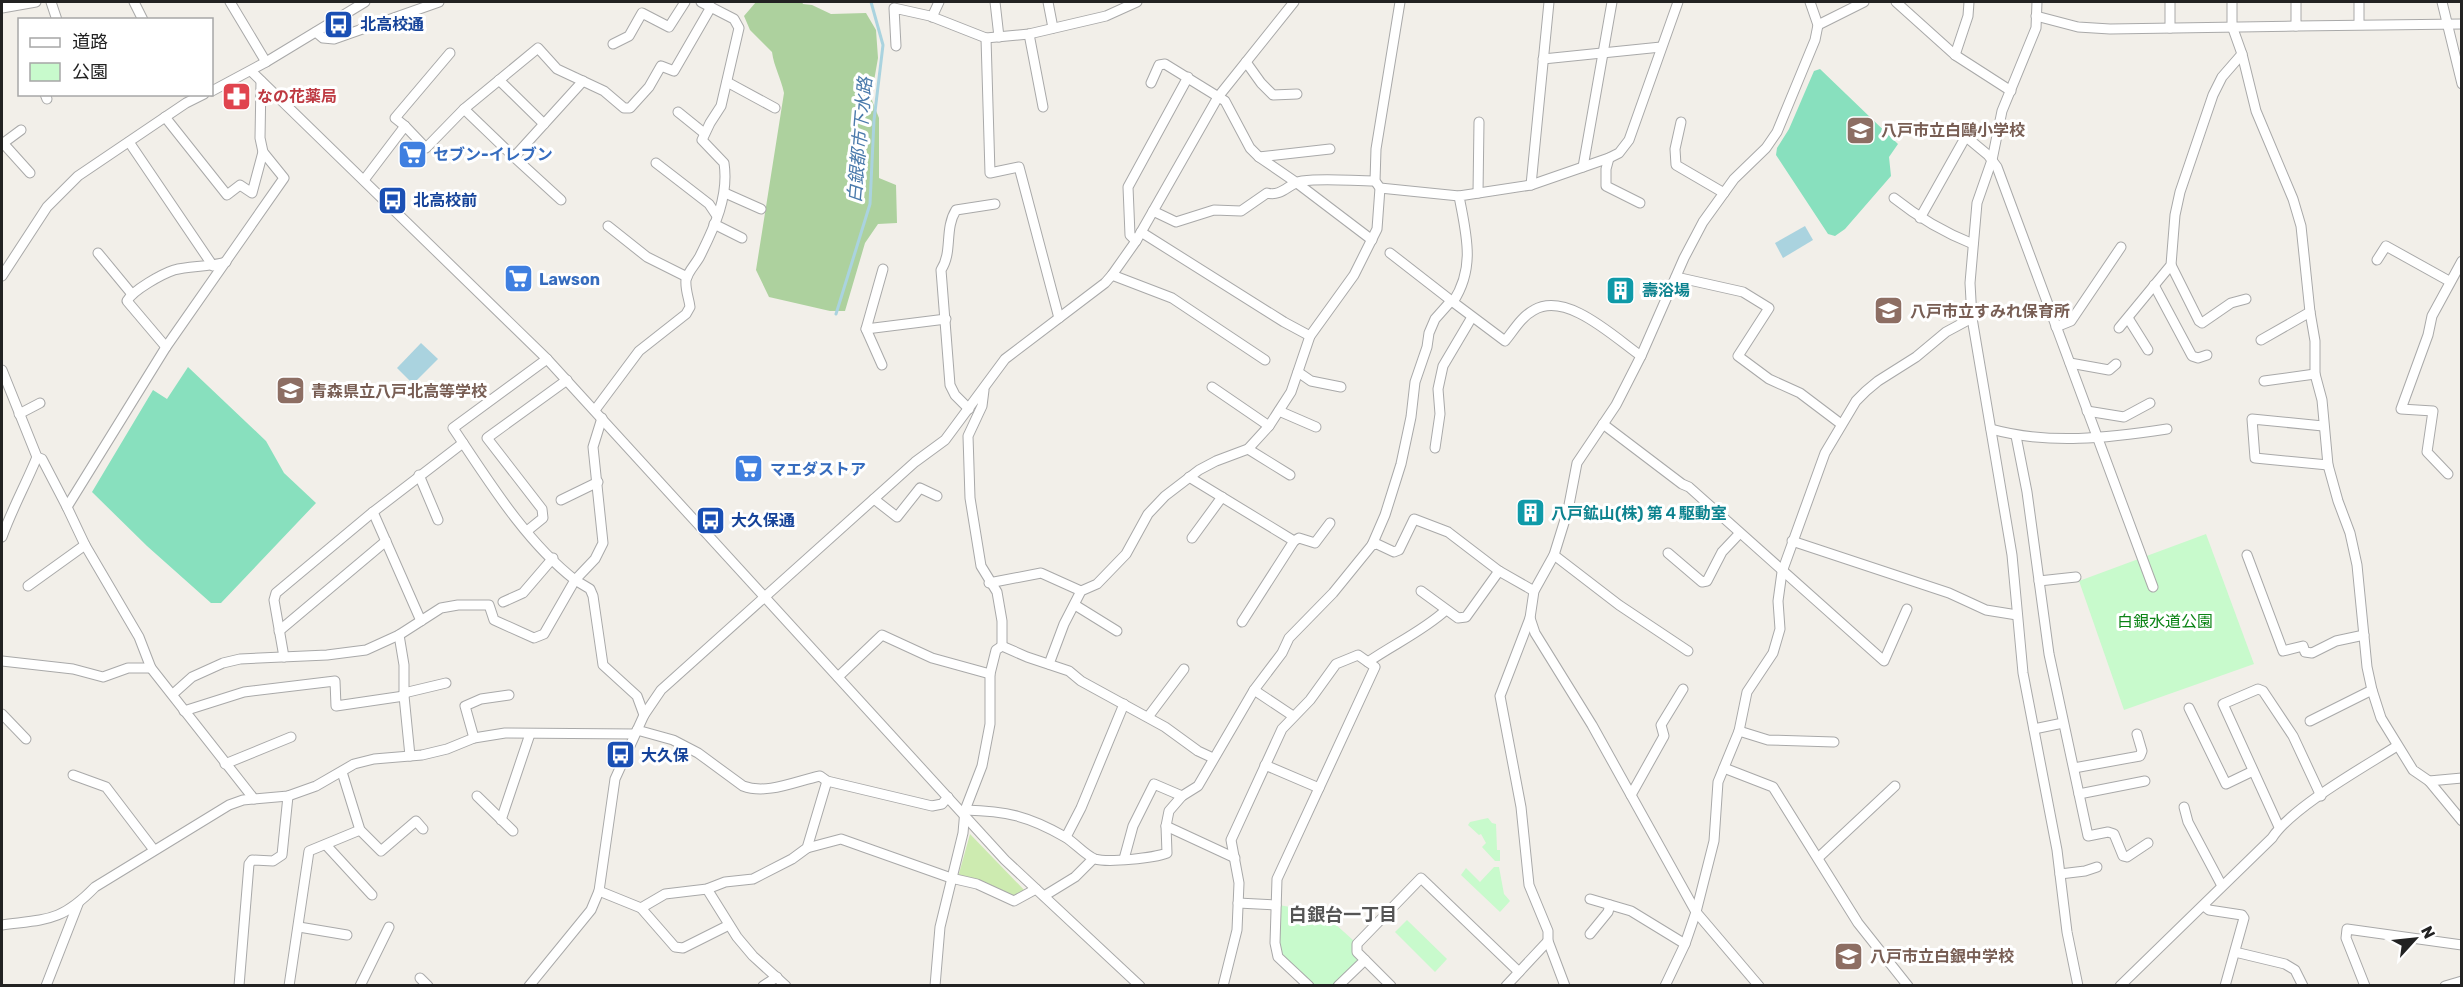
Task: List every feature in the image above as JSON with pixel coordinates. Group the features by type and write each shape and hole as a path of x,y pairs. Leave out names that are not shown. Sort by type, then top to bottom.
{"street":[{"path":"2,8 36,2"},
{"path":"51,2 56,18"},
{"path":"134,2 142,18"},
{"path":"230,2 266,62"},
{"path":"316,32 323,38 334,39 439,2"},
{"path":"613,44 629,36 642,13 669,27 685,2"},
{"path":"173,694 192,677 223,663 240,659 327,655 366,650 399,635 441,608 458,605 489,605 494,621 534,638 544,634 575,579 595,559 603,543 593,447 599,414 639,351 686,314 690,307 686,289 687,277 700,256 725,193 724,163 706,147 702,140 721,106 739,28 734,19 701,2"},
{"path":"932,17 939,2"},
{"path":"995,2 999,37"},
{"path":"1048,2 1053,27"},
{"path":"896,46 895,5 986,38 1029,34 1106,16 1137,2"},
{"path":"529,986 591,910 599,891 615,779 644,715 661,690 915,462 945,440 1005,359 1105,283 1139,236 1218,97 1294,2"},
{"path":"1048,664 1064,624 1081,591 1097,584 1126,554 1148,514 1165,496 1189,477 1216,461 1248,449 1269,426 1291,392 1311,336 1354,275 1377,229 1376,148 1400,2"},
{"path":"1531,185 1549,2"},
{"path":"1583,167 1612,2"},
{"path":"1153,211 1176,222 1214,210 1241,211 1267,193 1285,191 1297,183 1377,184 1459,196 1531,185 1609,158 1619,153 1629,140 1678,2"},
{"path":"1565,986 1548,941 1548,931 1529,885 1521,807 1500,696 1530,618 1534,591 1554,555 1568,510 1577,462 1603,424 1641,357 1703,222 1734,179 1766,148 1777,132 1815,40 1818,25 1810,2"},
{"path":"1818,25 1864,2"},
{"path":"1896,2 1955,55 2011,91"},
{"path":"1955,55 1968,16 1969,2"},
{"path":"2037,2 2036,28 2002,111 1992,160 1977,203 1972,244 1971,318 2012,555 2023,673 2078,986"},
{"path":"2170,2 2170,28"},
{"path":"2232,2 2232,26 2242,54 2256,111 2298,213 2304,245 2315,341 2315,374 2322,400 2328,465 2350,533 2357,566 2372,690 2381,718 2413,770 2429,781 2462,821"},
{"path":"2295,2 2296,26"},
{"path":"2359,2 2359,24"},
{"path":"2442,2 2462,84"},
{"path":"213,90 251,71 360,3"},
{"path":"450,53 395,118 426,148 464,109 538,48 557,69 604,91 624,108 630,108 649,87 661,66 674,71 711,7"},
{"path":"2036,16 2078,27 2462,24"},
{"path":"1029,34 1043,106"},
{"path":"986,38 990,174 1019,167 1059,318"},
{"path":"1543,59 1661,47"},
{"path":"2119,328 2171,265 2180,192 2213,95 2222,77 2242,54"},
{"path":"1246,62 1261,83 1273,94 1297,94"},
{"path":"1150,83 1159,65 1165,64 1218,97 1225,102 1250,148 1259,157 1372,240"},
{"path":"251,71 547,359 948,797 965,812 1005,860 1140,986"},
{"path":"1188,77 1128,187 1130,235 1139,236 1311,336"},
{"path":"499,80 544,124"},
{"path":"67,507 166,348 284,178 263,152 260,138 261,81"},
{"path":"514,157 583,81"},
{"path":"727,82 775,108"},
{"path":"2,276 47,207 60,192 78,176 165,117 201,96"},
{"path":"464,109 561,200"},
{"path":"678,112 704,133"},
{"path":"165,117 227,195 240,185 252,193 263,152"},
{"path":"1478,192 1479,122"},
{"path":"1681,122 1675,149 1676,165 1724,193"},
{"path":"364,180 405,126"},
{"path":"1953,126 1997,167 2152,587"},
{"path":"21,130 2,143 30,173"},
{"path":"1920,218 1965,138"},
{"path":"129,142 213,266"},
{"path":"1259,157 1330,149"},
{"path":"1609,158 1606,169 1606,186 1640,204"},
{"path":"656,163 709,204 715,220 742,238"},
{"path":"725,193 761,209"},
{"path":"965,812 1002,811 1021,816 1066,837 1094,859 1124,859 1160,856 1167,853 1166,826 1169,811 1182,796 1197,786 1254,690 1282,653 1289,638 1333,593 1371,545 1385,515 1401,464 1415,382 1427,348 1429,333 1435,318 1452,301 1462,285 1469,252 1459,196"},
{"path":"1894,198 1941,231 1972,244"},
{"path":"969,409 955,395 950,385 941,270 947,261 952,217 957,210 963,207 995,204"},
{"path":"608,226 647,257 687,277"},
{"path":"2376,260 2386,246 2449,281"},
{"path":"2056,327 2071,321 2121,247"},
{"path":"98,253 131,293"},
{"path":"1390,253 1505,341 1522,319 1534,309 1547,305 1569,308 1641,357"},
{"path":"2448,474 2427,452 2433,411 2401,409 2428,335 2432,316 2449,281 2462,261"},
{"path":"166,348 127,301 131,293 174,270 213,266 226,262"},
{"path":"2171,265 2202,323 2231,303 2246,299"},
{"path":"882,365 866,329 883,269"},
{"path":"1112,275 1162,293 1181,303 1265,360"},
{"path":"1676,277 1743,292 1769,308 1738,356 1769,379 1800,393 1841,424"},
{"path":"2154,285 2192,356 2198,358 2207,356"},
{"path":"2261,340 2310,312"},
{"path":"1435,448 1440,414 1438,388 1443,366 1472,317"},
{"path":"1665,986 1685,944 1696,912 1714,841 1718,782 1739,731 1747,692 1773,653 1780,629 1778,602 1782,572 1825,453 1857,401 1878,381 1916,357 1946,332 1971,318"},
{"path":"2128,318 2148,350"},
{"path":"866,329 945,319"},
{"path":"547,359 453,428 488,477 509,512 575,579 590,589 603,665 637,696 644,715"},
{"path":"2070,363 2109,370 2116,364"},
{"path":"2,370 4,388 19,414 37,457 42,459 85,545 139,637 151,668 254,798"},
{"path":"1298,372 1311,381 1341,387"},
{"path":"2264,381 2315,374"},
{"path":"527,531 543,518 542,509 487,438 567,380"},
{"path":"1212,387 1269,426"},
{"path":"984,389 982,406 968,436 970,498 981,566 997,592 1002,621 1002,646"},
{"path":"19,414 40,403"},
{"path":"2087,411 2124,417 2150,403"},
{"path":"1279,411 1316,427"},
{"path":"2323,426 2252,419 2255,458 2328,465"},
{"path":"1603,424 1689,487 1884,662 1907,609"},
{"path":"1991,429 2016,436 2074,440 2167,429"},
{"path":"2016,436 2027,492 2049,654 2088,836 2108,832 2114,834 2123,856 2127,857 2148,843"},
{"path":"284,657 274,600 276,593 419,475 463,443"},
{"path":"1248,449 1290,475"},
{"path":"2,533 37,457"},
{"path":"419,475 438,520"},
{"path":"1189,477 1294,541"},
{"path":"561,500 598,482"},
{"path":"874,499 897,517 920,488 937,496"},
{"path":"1192,538 1222,497"},
{"path":"373,512 421,621"},
{"path":"1371,545 1377,544 1394,552 1399,550 1414,519 1448,532 1499,571 1534,591"},
{"path":"1242,622 1294,541 1299,538 1315,543 1330,523"},
{"path":"1668,553 1702,582 1707,581 1722,552 1739,534"},
{"path":"279,631 386,540"},
{"path":"1792,541 1949,593 1986,610 2017,615"},
{"path":"28,586 85,545"},
{"path":"1554,555 1619,605 1688,651"},
{"path":"2247,555 2283,651 2303,646 2305,652 2312,653 2336,642 2364,635"},
{"path":"503,602 523,593 553,558"},
{"path":"1421,591 1458,618 1466,617 1499,571"},
{"path":"989,582 1041,573 1081,591"},
{"path":"2039,581 2076,577"},
{"path":"1075,605 1118,631"},
{"path":"1368,662 1406,636 1430,624 1446,610"},
{"path":"1530,618 1535,633 1592,725 1696,912 1759,986"},
{"path":"399,635 404,665 404,695 410,756"},
{"path":"838,677 882,635 932,658 990,674"},
{"path":"1002,646 1069,671 1081,681 1148,717 1212,758"},
{"path":"935,986 939,938 951,878 963,833 965,812 982,766 990,724 990,674 996,650 1002,646"},
{"path":"1224,985 1237,930 1239,883 1232,840 1282,729 1310,700 1336,664 1358,655 1375,667 1277,879 1275,943 1278,957 1309,986"},
{"path":"2,661 73,669 103,677 128,668 151,668"},
{"path":"1148,717 1184,669"},
{"path":"184,711 244,692 335,681 336,706 404,695 446,683"},
{"path":"1631,795 1664,736 1661,725 1683,688"},
{"path":"2279,827 2223,704 2258,689 2268,699 2293,736 2321,796"},
{"path":"1254,690 1293,716"},
{"path":"2310,721 2372,690"},
{"path":"474,738 465,706 481,699 509,695"},
{"path":"1066,837 1082,808 1124,704"},
{"path":"2189,708 2226,784 2253,771"},
{"path":"2,714 26,738"},
{"path":"2034,729 2063,723"},
{"path":"1739,731 1768,740 1834,742"},
{"path":"2,925 64,914 95,887 229,805 254,798 288,796 316,786 354,764 447,749 474,738 505,733 636,732 674,740 698,753 752,790 763,790 820,776 827,781 932,806 942,804 948,797"},
{"path":"501,820 530,734"},
{"path":"2074,768 2140,756 2142,751 2137,734"},
{"path":"225,764 291,737"},
{"path":"2120,986 2272,838 2279,827 2397,746"},
{"path":"1265,765 1319,788"},
{"path":"1724,768 1773,787 1858,923 1908,986"},
{"path":"342,772 360,830 381,851 416,822 423,829"},
{"path":"73,775 106,787 154,850"},
{"path":"2429,781 2462,778"},
{"path":"807,848 827,781"},
{"path":"2079,794 2145,781"},
{"path":"1124,859 1133,826 1154,784 1182,796"},
{"path":"1818,858 1895,786"},
{"path":"239,986 249,864 252,860 273,861 282,855 288,796"},
{"path":"477,796 513,831"},
{"path":"2184,807 2188,822 2222,886"},
{"path":"1166,826 1234,858"},
{"path":"289,986 309,851 360,830"},
{"path":"641,908 665,894 707,889 725,882 753,879 792,859 807,848 841,839 951,878 977,884 1014,901 1075,877 1094,859"},
{"path":"326,845 372,895"},
{"path":"2060,874 2097,867"},
{"path":"1391,986 1357,952 1357,944 1421,878 1519,972"},
{"path":"707,889 729,925 753,956 786,986"},
{"path":"599,891 641,908 675,947 683,948 729,925"},
{"path":"1590,899 1631,911 1685,944"},
{"path":"1238,903 1276,905"},
{"path":"46,986 78,904"},
{"path":"1590,934 1608,912 1610,905"},
{"path":"2204,906 2209,910 2242,915 2244,918 2225,986"},
{"path":"299,927 347,935"},
{"path":"360,986 389,927"},
{"path":"2365,986 2346,938 2347,929 2462,945"},
{"path":"1506,986 1548,941"},
{"path":"2235,952 2285,964 2295,970 2303,986"},
{"path":"1338,986 1365,960"},
{"path":"763,986 777,977"},
{"path":"420,978 428,986"},
{"path":"2445,986 2462,981"}],"green space":[{"path":"756,2 802,2 831,14 866,13 876,30 878,58 871,98 879,118 879,178 896,185 897,223 878,224 865,243 845,311 830,311 769,297 756,270 784,93 772,52 750,30 744,16"},
{"path":"1820,69 1898,144 1889,157 1891,176 1845,229 1835,236 1828,234 1776,155 1777,148 1789,129 1814,71"},
{"path":"188,367 266,441 284,473 316,503 221,603 211,603 147,546 92,492 153,390 167,399"},
{"name":"白銀水道公園","path":"2206,534 2254,664 2124,710 2079,581"},
{"path":"1488,818 1496,824 1497,850 1500,850 1500,861 1495,861 1482,847 1486,843 1481,834 1479,835 1468,825 1470,822"},
{"path":"970,834 1029,895 1018,899 958,877"},
{"path":"1494,867 1499,867 1504,894 1510,901 1500,912 1461,875 1466,868 1480,882"},
{"path":"1279,905 1323,913 1354,941 1352,947 1358,961 1334,985 1314,985 1282,956 1278,944"},
{"path":"1407,920 1447,959 1435,972 1395,932"}],"water":[{"path":"1805,226 1813,240 1783,258 1775,243"},
{"path":"421,343 438,359 413,384 397,368"}],"waterway":[{"name":"白銀都市下水路","path":"836,314 870,204 874,120 883,45 871,2"}],"place":[{"name":"北高校通","path":"339,24"},
{"name":"なの花薬局","path":"236,96"},
{"name":"八戸市立白鷗小学校","path":"1860,130"},
{"name":"セブン-イレブン","path":"412,154"},
{"name":"北高校前","path":"392,200"},
{"name":"Lawson","path":"518,279"},
{"name":"壽浴場","path":"1621,290"},
{"name":"八戸市立すみれ保育所","path":"1889,311"},
{"name":"青森県立八戸北高等学校","path":"290,391"},
{"name":"マエダストア","path":"749,469"},
{"name":"八戸鉱山(株) 第４駆動室","path":"1530,513"},
{"name":"大久保通","path":"710,520"},
{"name":"大久保","path":"620,755"},
{"name":"八戸市立白銀中学校","path":"1849,956"}],"district":[{"name":"白銀台一丁目","path":"1343,915"}]}
